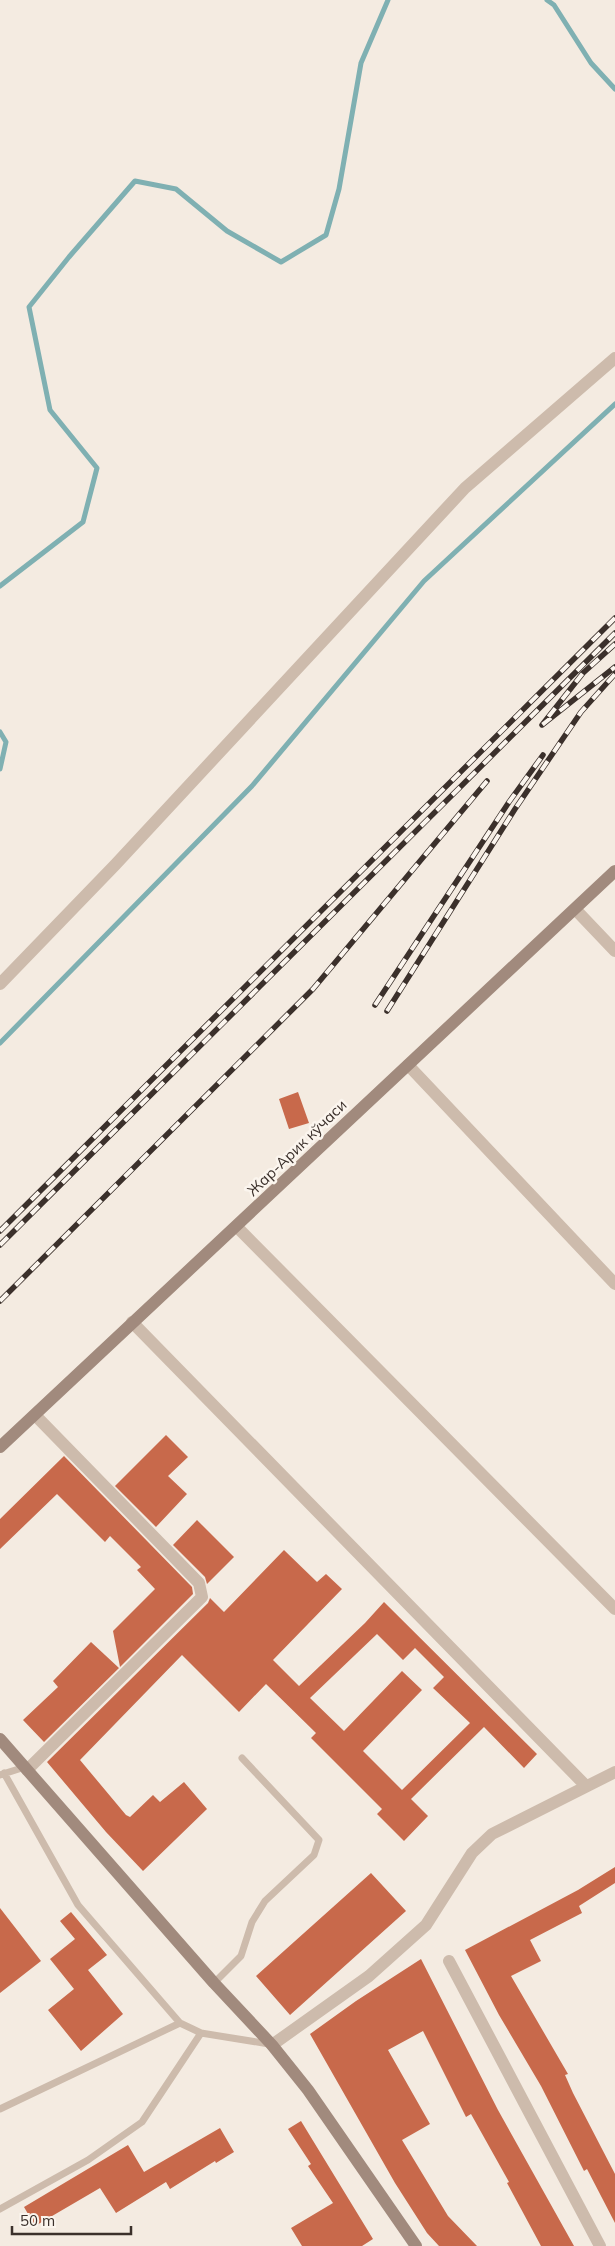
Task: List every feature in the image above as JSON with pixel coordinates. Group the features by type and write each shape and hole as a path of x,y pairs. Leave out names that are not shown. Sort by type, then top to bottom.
{"main road":[{"name":"Жар-Арик кўчаси","path":"0,1447 132,1322 237,1228 408,1065 576,910 615,871"},
{"path":"0,1739 214,1983 272,2044 308,2090 416,2246"}],"street":[{"path":"0,984 115,865 465,488 615,358"},
{"path":"576,910 615,951"},
{"path":"408,1065 615,1284"},
{"path":"237,1228 615,1609"},
{"path":"132,1322 586,1786"},
{"path":"26,1769 202,1597 199,1582 34,1415"},
{"path":"272,2044 369,1976 426,1925 472,1853 492,1834 615,1772"},
{"path":"449,1961 600,2246"}],"lane":[{"path":"214,1983 241,1956 252,1922 265,1901 314,1855 319,1840 242,1758"},
{"path":"26,1769 2,1774 78,1905 180,2023 201,2033 272,2044"},
{"path":"0,2109 180,2023"},
{"path":"0,2209 88,2160 142,2122 201,2033"}],"building":[{"path":"298,1092 309,1123 289,1129 279,1099"},
{"path":"166,1435 188,1457 168,1476 187,1494 156,1527 115,1486"},
{"path":"64,1456 192,1587 193,1594 120,1667 113,1631 155,1589 137,1570 141,1567 110,1536 105,1542 57,1494 0,1549 0,1519"},
{"path":"197,1520 234,1557 207,1584 205,1577 173,1545"},
{"path":"284,1550 317,1582 326,1574 342,1589 273,1660 299,1686 365,1623 384,1602 537,1754 524,1768 484,1727 411,1799 428,1816 404,1841 377,1814 382,1809 311,1738 316,1733 266,1684 239,1712 182,1655 80,1760 126,1815 130,1817 153,1795 160,1802 184,1782 207,1809 143,1871 106,1832 47,1762 208,1603 210,1598 224,1612","holes":["377,1634 403,1660 415,1648 444,1677 433,1688 470,1723 402,1790 363,1751 422,1690 402,1671 344,1731 310,1698"]},
{"path":"91,1642 119,1668 44,1742 23,1720 58,1687 53,1681"},
{"path":"615,1867 615,1883 579,1906 582,1913 530,1940 541,1961 511,1976 568,2074 565,2075 573,2093 615,2174 615,2223 587,2169 584,2171 541,2086 499,2015 465,1950 578,1890"},
{"path":"371,1873 406,1911 290,2015 256,1976"},
{"path":"0,1908 41,1961 0,1993"},
{"path":"71,1912 107,1955 88,1970 123,2014 81,2051 48,2010 74,1989 50,1959 75,1939 60,1921"},
{"path":"421,1959 498,2110 574,2246 541,2246 507,2183 509,2182 471,2114 466,2117 423,2031 388,2050 430,2124 402,2140 448,2216 477,2246 439,2246 427,2233 395,2183 310,2034 356,2001"},
{"path":"301,2121 373,2239 362,2246 302,2246 291,2228 333,2203 308,2166 311,2164 288,2129"},
{"path":"220,2128 234,2152 216,2163 215,2161 170,2189 166,2182 116,2213 100,2188 35,2226 24,2207 128,2145 144,2172"}],"waterway":[{"path":"0,586 83,522 97,468 50,410 29,307 69,257 135,181 176,189 227,231 281,262 326,235 339,189 361,63 388,0"},
{"path":"547,0 554,5 591,63 615,89"},
{"path":"0,1043 252,786 424,581 615,404"},
{"path":"0,732 6,742 0,769"}],"railway":[{"path":"0,1231 615,618"},
{"path":"0,1245 615,633"},
{"path":"615,644 583,673 542,725 615,667"},
{"path":"387,1011 515,809 581,712 615,674"},
{"path":"375,1005 509,802 543,755"},
{"path":"0,1301 313,989 487,781"}]}
